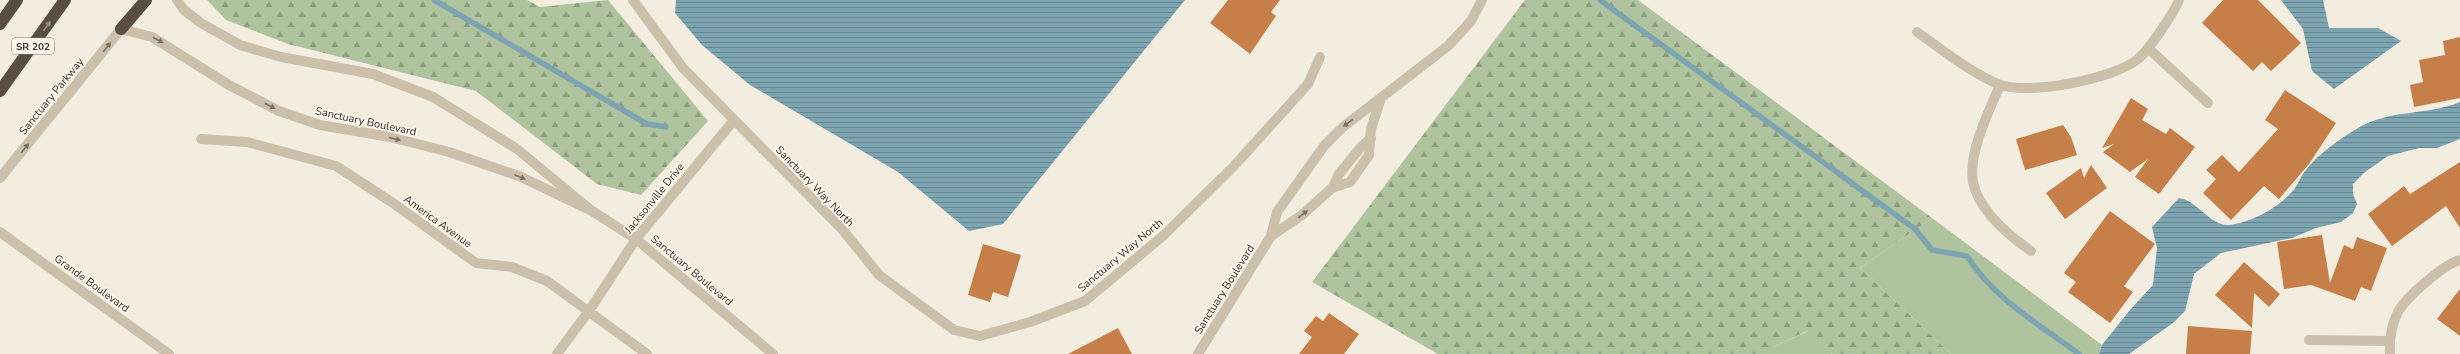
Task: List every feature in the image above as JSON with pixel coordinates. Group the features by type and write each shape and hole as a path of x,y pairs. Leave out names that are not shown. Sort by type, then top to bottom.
{"highway":[{"path":"0,24 17,0"},
{"name":"SR 202","path":"0,91 66,0"},
{"path":"121,29 146,0"}],"street":[{"name":"Sanctuary Boulevard","path":"177,0 184,10 201,23 240,45 282,57 373,74 433,97 518,149 592,211"},
{"path":"633,0 683,68 734,120"},
{"name":"Sanctuary Boulevard","path":"1198,354 1271,236 1277,212 1324,146 1343,127 1380,101 1448,46 1471,21 1482,0"},
{"path":"1917,32 1963,65 2000,85 2044,89 2112,74 2137,60 2149,49 2179,0"},
{"name":"Sanctuary Parkway","path":"0,178 121,29"},
{"name":"Sanctuary Boulevard","path":"121,29 152,37 229,85 279,111 320,125 390,137 449,152 519,176 592,211 636,239 773,354"},
{"path":"2149,49 2208,103"},
{"name":"Sanctuary Way North","path":"734,120 842,229 879,275 954,330 980,336 1030,322 1085,301 1164,235 1234,166 1308,84 1320,57"},
{"path":"2000,85 1975,149 1973,181 1981,201 2007,234 2031,251"},
{"name":"Sanctuary Boulevard","path":"1271,236 1302,215 1332,188 1339,174 1361,147 1371,138 1371,129 1380,101"},
{"name":"Jacksonville Drive","path":"557,354 589,311 636,239 734,120"},
{"name":"America Avenue","path":"201,139 247,142 336,166 392,203 476,264 512,267 547,281 647,354"},
{"name":"Grande Boulevard","path":"0,232 169,354"},
{"path":"2390,354 2389,341 2399,311 2424,284 2460,260"},
{"path":"2309,340 2389,341"}],"green space":[{"path":"207,0 527,0 540,7 608,0 708,121 641,195 597,184 476,91 288,44 226,20"},
{"path":"1525,0 1638,0 1932,218 1860,268 1951,354 1832,354 1807,331 1774,347 1774,354 1438,354 1312,282"},
{"path":"1932,218 2102,345 2099,354 1951,354 1860,268"},
{"path":"1808,331 1832,354 1774,354 1774,347"}],"water":[{"path":"676,0 1185,0 1003,224 969,231 898,172 750,85 702,45 675,13"},
{"path":"2281,0 2323,0 2329,28 2378,28 2401,41 2334,89 2312,71 2303,29"},
{"path":"2460,102 2460,139 2437,148 2419,148 2388,156 2365,172 2353,184 2353,194 2357,204 2353,213 2341,222 2316,228 2292,238 2221,253 2194,274 2185,311 2173,323 2129,354 2099,354 2102,345 2130,310 2153,285 2157,248 2152,227 2179,198 2192,203 2222,224 2238,224 2247,221 2274,207 2282,201 2295,188 2304,172 2323,152 2358,128 2383,118 2434,109"}],"building":[{"path":"1228,0 1280,0 1271,12 1276,16 1250,54 1210,23"},
{"path":"2223,0 2258,0 2301,43 2271,71 2262,62 2253,71 2202,23"},
{"path":"2460,37 2460,98 2414,107 2410,85 2423,82 2419,60 2445,55 2443,41"},
{"path":"2285,90 2336,123 2309,164 2279,199 2264,186 2231,220 2203,193 2216,179 2206,170 2222,155 2239,172 2278,129 2265,120"},
{"path":"2131,98 2148,109 2142,120 2166,134 2170,128 2195,147 2159,194 2135,177 2148,159 2130,172 2103,152 2114,144 2102,148"},
{"path":"2063,125 2071,137 2077,155 2025,170 2016,139"},
{"path":"2460,162 2460,228 2446,206 2392,246 2368,214 2404,186 2410,194"},
{"path":"2091,165 2107,188 2065,219 2046,193 2081,168 2084,178"},
{"path":"2110,211 2155,244 2124,286 2133,292 2110,323 2068,292 2076,282 2064,273"},
{"path":"2322,235 2330,283 2344,245 2353,249 2357,237 2387,248 2371,291 2361,287 2355,301 2311,285 2284,289 2277,242"},
{"path":"983,244 1021,255 1008,297 993,292 990,302 968,295"},
{"path":"2244,262 2280,294 2269,307 2254,293 2252,328 2215,295"},
{"path":"2460,289 2460,336 2437,319"},
{"path":"1329,313 1359,334 1344,354 1299,354 1312,337 1304,331 1316,316 1323,321"},
{"path":"2188,326 2252,331 2250,354 2186,354"},
{"path":"1118,328 1132,354 1068,354"}],"waterway":[{"path":"434,0 647,124 666,127"},
{"path":"1600,0 1915,229 1932,250 1967,256 1990,285 2004,298 2018,310 2079,354"}]}
